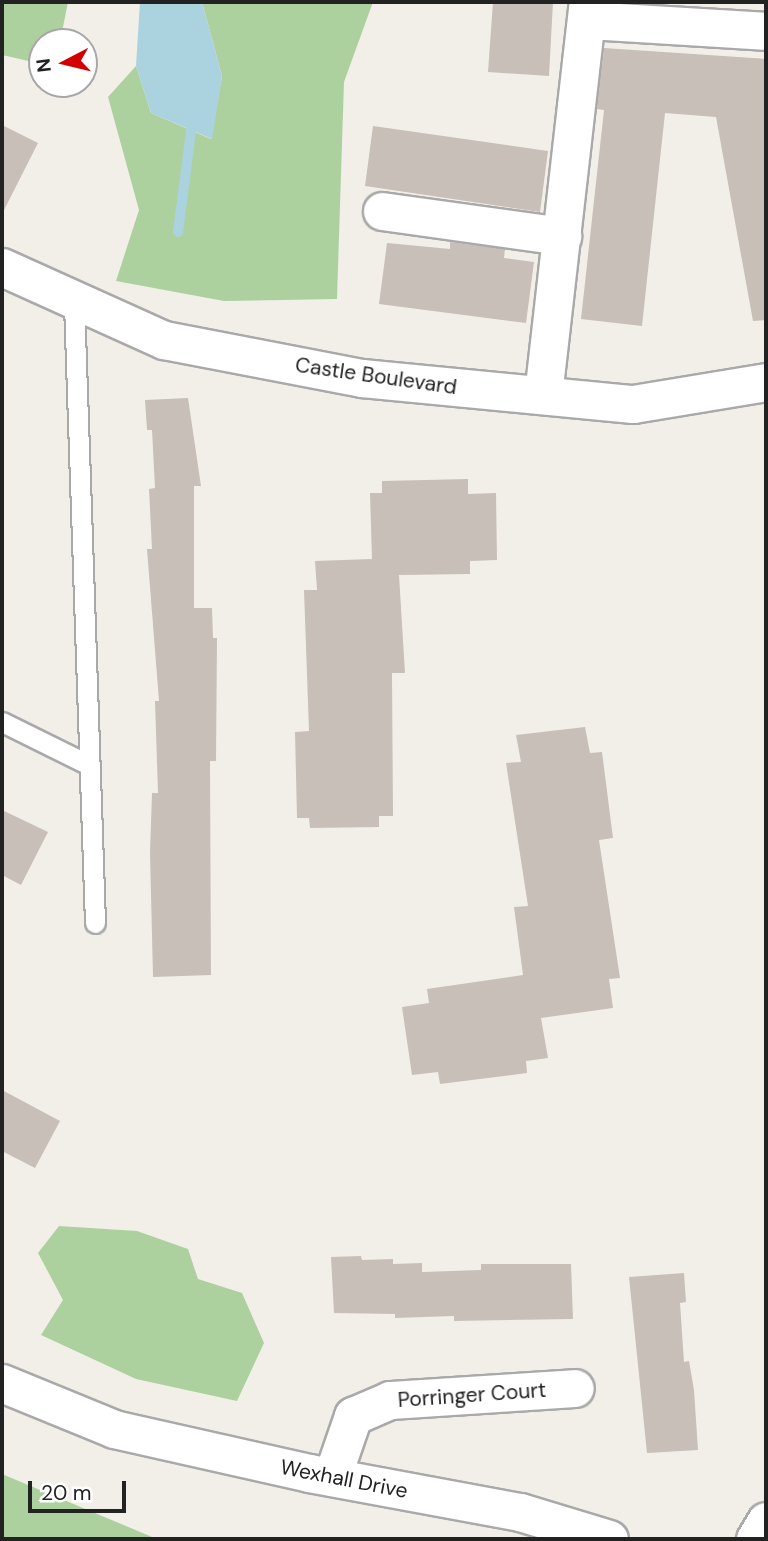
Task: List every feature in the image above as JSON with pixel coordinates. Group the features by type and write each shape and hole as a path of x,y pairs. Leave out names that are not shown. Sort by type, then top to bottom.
{"street":[{"path":"543,395 588,11 766,31"},
{"path":"382,211 562,236"},
{"name":"Castle Boulevard","path":"2,267 74,303 164,340 362,378 633,404 766,382"},
{"name":"Wexhall Drive","path":"2,1383 114,1429 332,1477 517,1526 609,1539"},
{"name":"Porringer Court","path":"332,1477 353,1416 390,1400 575,1388"},
{"path":"755,1539 766,1521"}],"lane":[{"path":"74,303 87,764 95,923"},
{"path":"2,722 87,764"}],"green space":[{"path":"2,2 68,2 63,28 28,28 28,61 2,55"},
{"path":"202,2 373,2 344,82 337,299 224,301 116,281 139,210 108,97 136,66 151,113 211,139 222,76"},
{"path":"59,1226 137,1231 188,1249 198,1279 242,1293 264,1343 237,1401 136,1379 41,1335 63,1300 38,1253"},
{"path":"2,1474 157,1539 2,1539"}],"water":[{"path":"140,2 202,2 222,76 212,139 151,113 136,66"}],"building":[{"path":"493,2 553,2 549,76 488,72"},
{"path":"604,48 766,59 766,320 753,321 716,117 665,113 642,326 581,319 604,110 597,109"},
{"path":"2,125 38,143 2,214"},
{"path":"373,126 548,151 540,212 365,186"},
{"path":"450,242 505,249 504,258 534,262 526,323 379,304 387,243 450,249"},
{"path":"188,398 201,486 194,486 194,608 212,608 213,638 217,638 216,761 210,761 211,975 153,977 150,853 152,793 158,793 155,701 159,701 147,549 152,549 149,489 155,488 152,430 147,430 145,400"},
{"path":"468,479 468,494 496,493 497,560 470,561 470,574 399,575 405,673 392,673 393,816 379,816 379,827 310,828 309,818 297,818 295,732 309,731 304,590 317,590 315,561 372,559 370,493 382,493 382,481"},
{"path":"585,727 590,753 602,752 613,838 599,840 620,978 609,979 613,1008 541,1018 548,1058 526,1061 527,1073 440,1084 438,1072 412,1075 402,1007 429,1003 427,989 523,975 514,907 528,906 506,763 521,762 516,735"},
{"path":"2,810 48,832 21,885 2,875"},
{"path":"2,1090 60,1121 35,1168 2,1151"},
{"path":"361,1256 362,1260 393,1259 393,1264 422,1263 422,1272 481,1270 481,1264 571,1264 573,1319 454,1321 454,1316 395,1318 395,1314 334,1313 331,1257"},
{"path":"684,1273 686,1302 680,1303 684,1362 689,1361 694,1390 698,1450 647,1453 629,1277"}],"waterway":[{"path":"178,232 191,130"}]}
